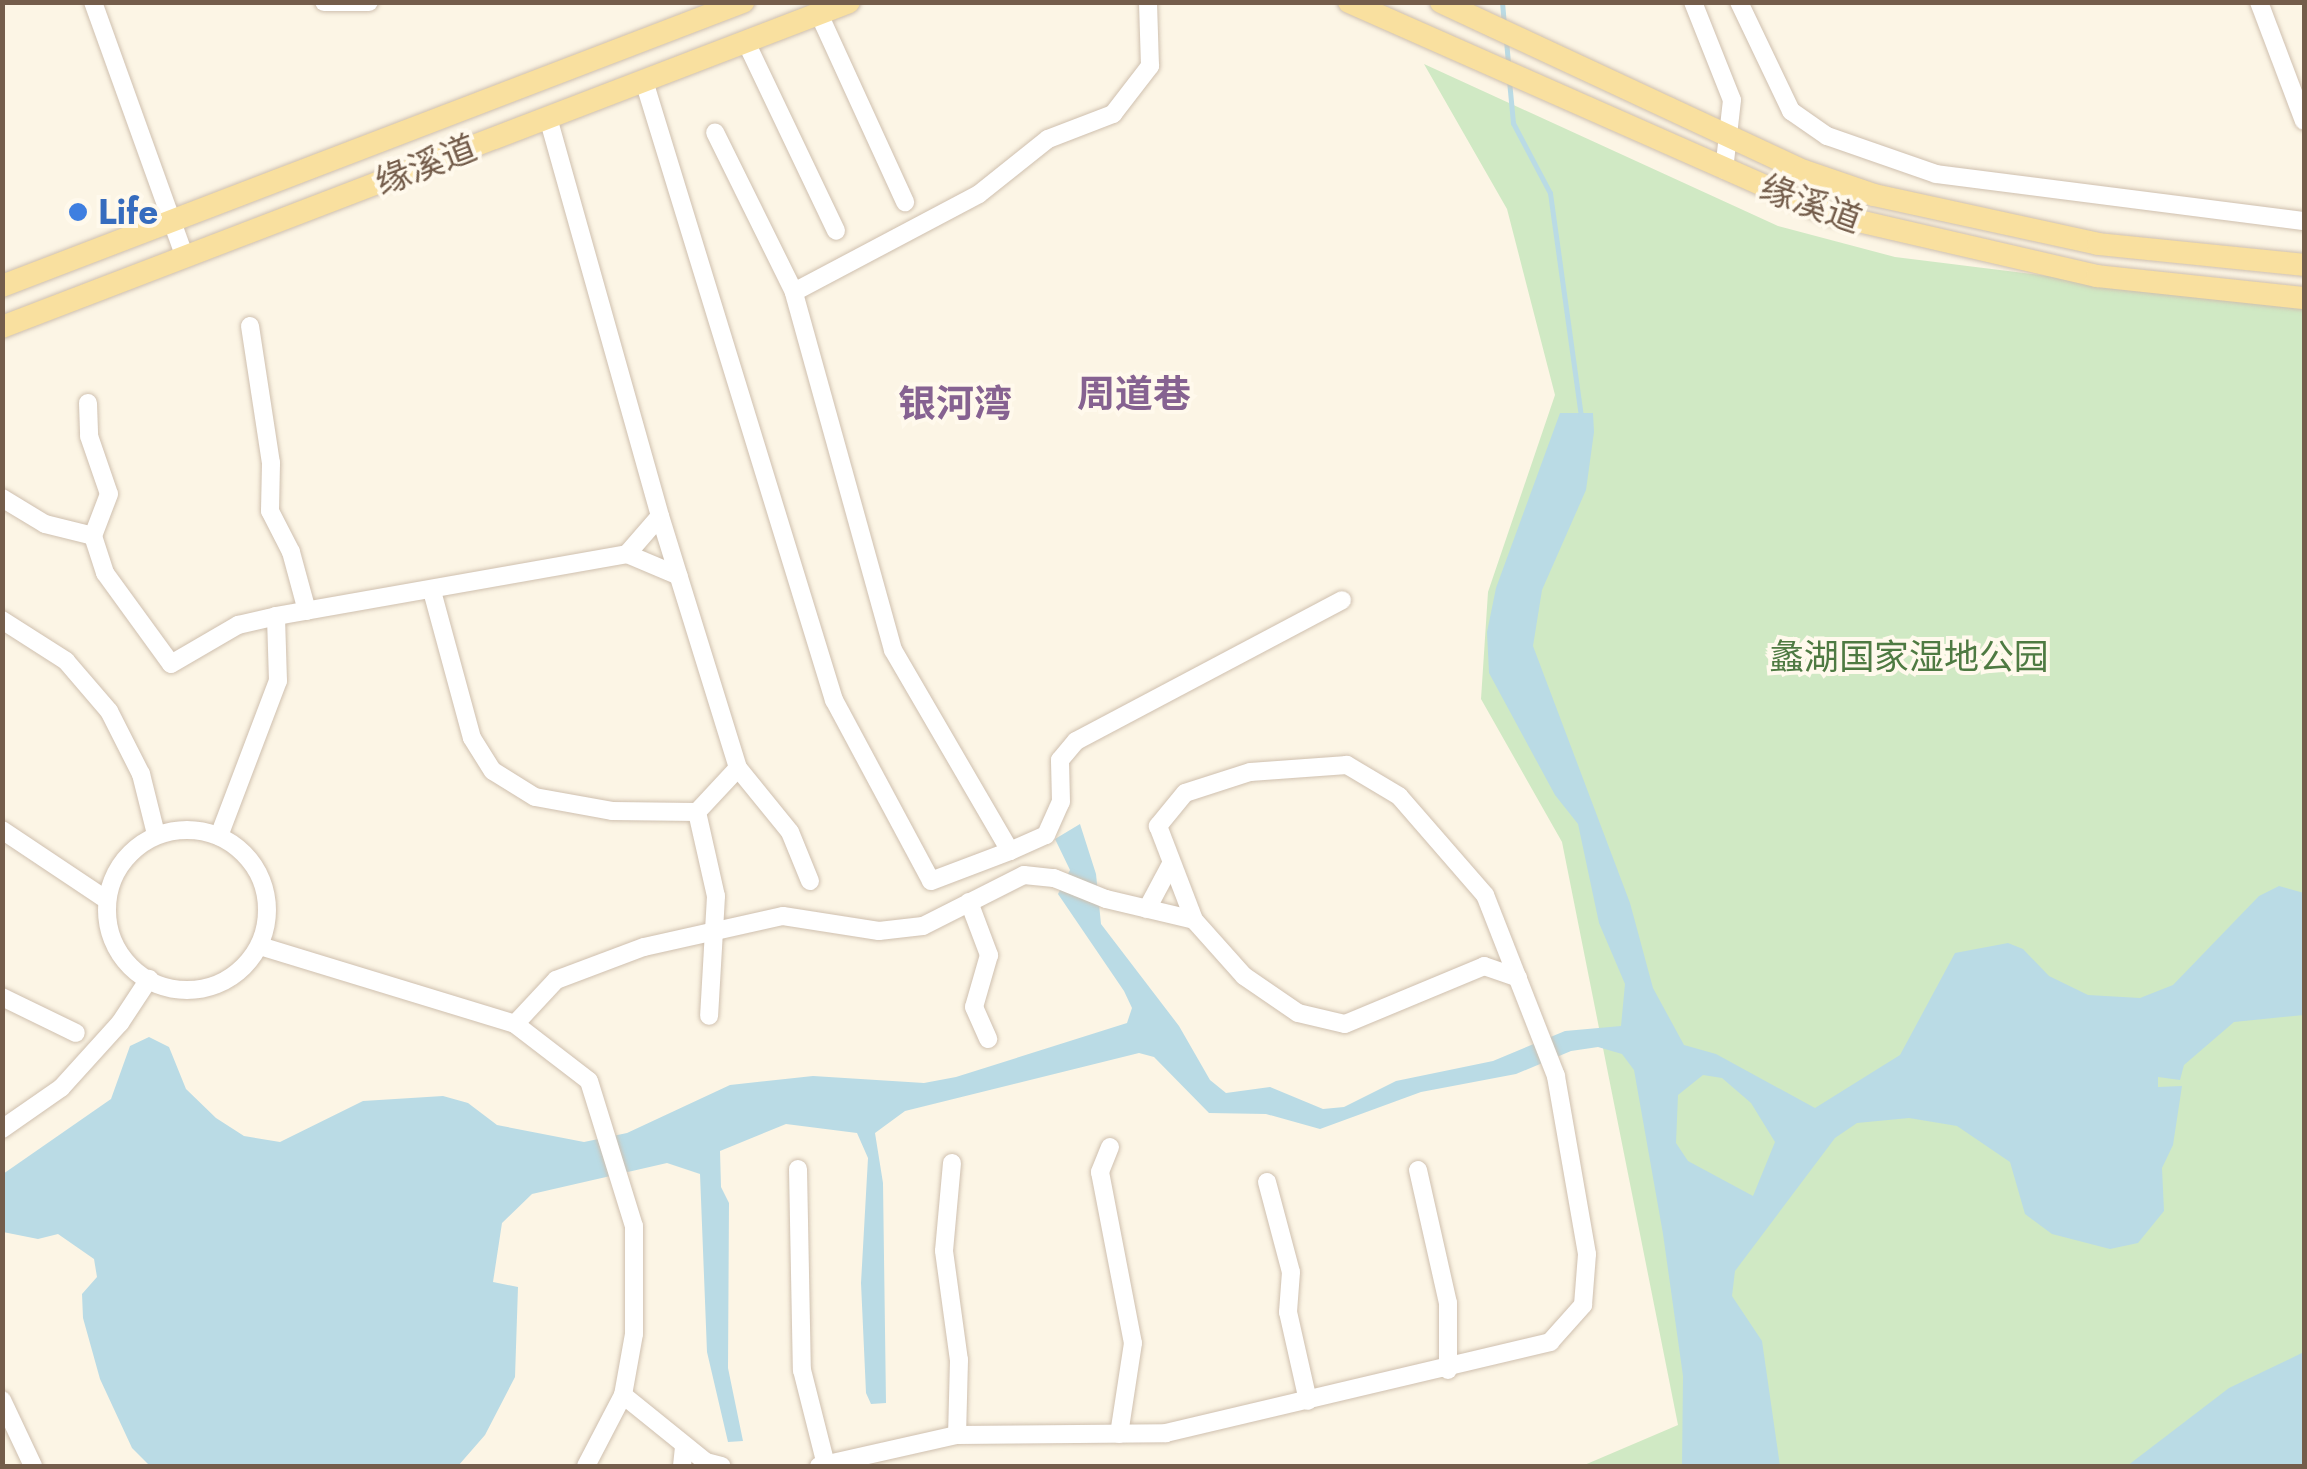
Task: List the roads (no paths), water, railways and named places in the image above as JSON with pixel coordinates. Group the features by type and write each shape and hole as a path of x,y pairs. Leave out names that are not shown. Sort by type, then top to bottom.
{"main road":[{"name":"缘溪道","path":"2,286 743,2"},
{"name":"缘溪道","path":"2,327 849,2"},
{"name":"缘溪道","path":"1349,2 1828,214 1910,238 2098,276 2304,298"},
{"name":"缘溪道","path":"1441,2 1804,171 1954,216 2098,244 2304,265"}],"street":[{"path":"93,2 185,256"},
{"path":"324,2 369,2"},
{"path":"794,292 979,194 1048,140 1114,114 1150,66 1148,2"},
{"path":"1693,2 1732,100 1733,138 1724,170"},
{"path":"1740,2 1791,110 1827,136 1936,174 2304,222"},
{"path":"2260,2 2304,122"},
{"path":"820,14 905,202"},
{"path":"746,42 836,231"},
{"path":"644,82 834,700 930,882 1046,835 1061,802 1060,760 1076,741 1342,600"},
{"path":"548,118 660,516 738,768 790,832 810,881"},
{"path":"716,132 794,292 893,650 1010,851"},
{"path":"250,326 271,464 270,511 291,552 307,611"},
{"path":"88,403 89,436 109,494 93,536 106,574 171,664 238,625 627,554 679,576"},
{"path":"2,498 46,524 93,536"},
{"path":"627,554 660,516"},
{"path":"432,591 472,738 493,770 535,797 612,812 696,812 738,768"},
{"path":"218,836 278,681 276,616"},
{"path":"2,620 66,660 110,711 141,774 156,834"},
{"path":"798,1169 802,1370 822,1466 957,1435 1166,1433 1448,1370 1550,1342 1583,1305 1587,1254 1551,1062 1485,895 1399,796 1346,765 1250,772 1185,793 1158,826 1194,920 1244,976 1298,1014 1345,1024 1484,966 1501,936"},
{"path":"696,812 716,896 709,1016"},
{"path":"2,830 107,900"},
{"path":"183,830 218,836 245,855 263,882 268,914 260,946 236,975 202,990 164,988 132,969 110,938 107,900 120,864 156,834 183,830"},
{"path":"1148,909 1171,864"},
{"path":"515,1024 556,980 714,928 783,916 879,932 923,926 1024,875 1054,878 1106,900 1194,920"},
{"path":"969,902 988,954 974,1008 988,1039"},
{"path":"260,946 515,1024 589,1081 634,1226 634,1334 623,1395 586,1466"},
{"path":"1484,966 1518,978"},
{"path":"2,1130 61,1088 120,1023 149,979"},
{"path":"2,997 76,1032"},
{"path":"1110,1147 1100,1172 1133,1343 1119,1434"},
{"path":"952,1162 944,1251 960,1360 957,1435"},
{"path":"1418,1170 1448,1303 1448,1370"},
{"path":"1267,1182 1292,1272 1288,1312 1308,1401"},
{"path":"623,1395 684,1446 722,1466"},
{"path":"2,1400 33,1466"},
{"path":"682,1466 684,1446"}],"water":[{"path":"1560,413 1593,413 1586,490 1542,590 1533,646 1630,903 1653,988 1684,1045 1716,1054 1815,1108 1900,1055 1955,953 2008,943 2023,949 2049,976 2088,995 2140,998 2173,985 2259,896 2279,886 2304,893 2304,1015 2234,1022 2184,1065 2180,1080 2158,1077 2158,1087 2182,1086 2173,1145 2162,1168 2164,1211 2138,1243 2110,1249 2052,1234 2025,1214 2010,1162 1957,1126 1909,1118 1857,1123 1835,1138 1735,1271 1732,1296 1762,1341 1780,1466 1682,1466 1683,1376 1634,1070 1622,1054 1598,1047 1571,1051 1516,1074 1421,1092 1320,1129 1266,1114 1209,1113 1154,1057 1139,1053 905,1111 875,1133 883,1183 886,1403 871,1404 866,1393 861,1283 868,1158 857,1133 786,1124 720,1151 721,1187 729,1203 728,1368 743,1441 728,1442 707,1352 700,1174 667,1163 532,1194 502,1223 493,1282 518,1287 515,1377 485,1435 458,1466 150,1466 132,1448 100,1379 83,1318 82,1294 97,1277 94,1259 58,1234 38,1239 3,1232 3,1174 111,1099 130,1046 149,1037 169,1047 186,1089 216,1118 244,1136 280,1142 363,1101 443,1096 468,1103 497,1125 584,1142 627,1133 730,1085 813,1076 924,1083 956,1077 1127,1023 1132,1008 1124,991 1058,894 1070,870 1055,839 1080,824 1096,874 1101,924 1179,1026 1210,1080 1226,1093 1270,1087 1323,1109 1344,1107 1396,1081 1493,1061 1565,1031 1621,1026 1625,984 1599,923 1578,824 1555,795 1489,673 1487,632 1496,588","holes":["1703,1075 1722,1078 1751,1103 1775,1142 1753,1196 1688,1161 1676,1143 1678,1095"]},
{"path":"2304,1352 2304,1466 2127,1466 2229,1388"}],"waterway":[{"path":"1502,2 1504,24"},
{"path":"1506,40 1508,64"},
{"path":"1509,80 1513,123 1550,193 1581,417"}],"place":[{"name":"Life","path":"78,212"}],"district":[{"name":"周道巷","path":"1134,394"},
{"name":"银河湾","path":"955,404"}],"park label":[{"name":"蠡湖国家湿地公园","path":"1909,657"}]}
